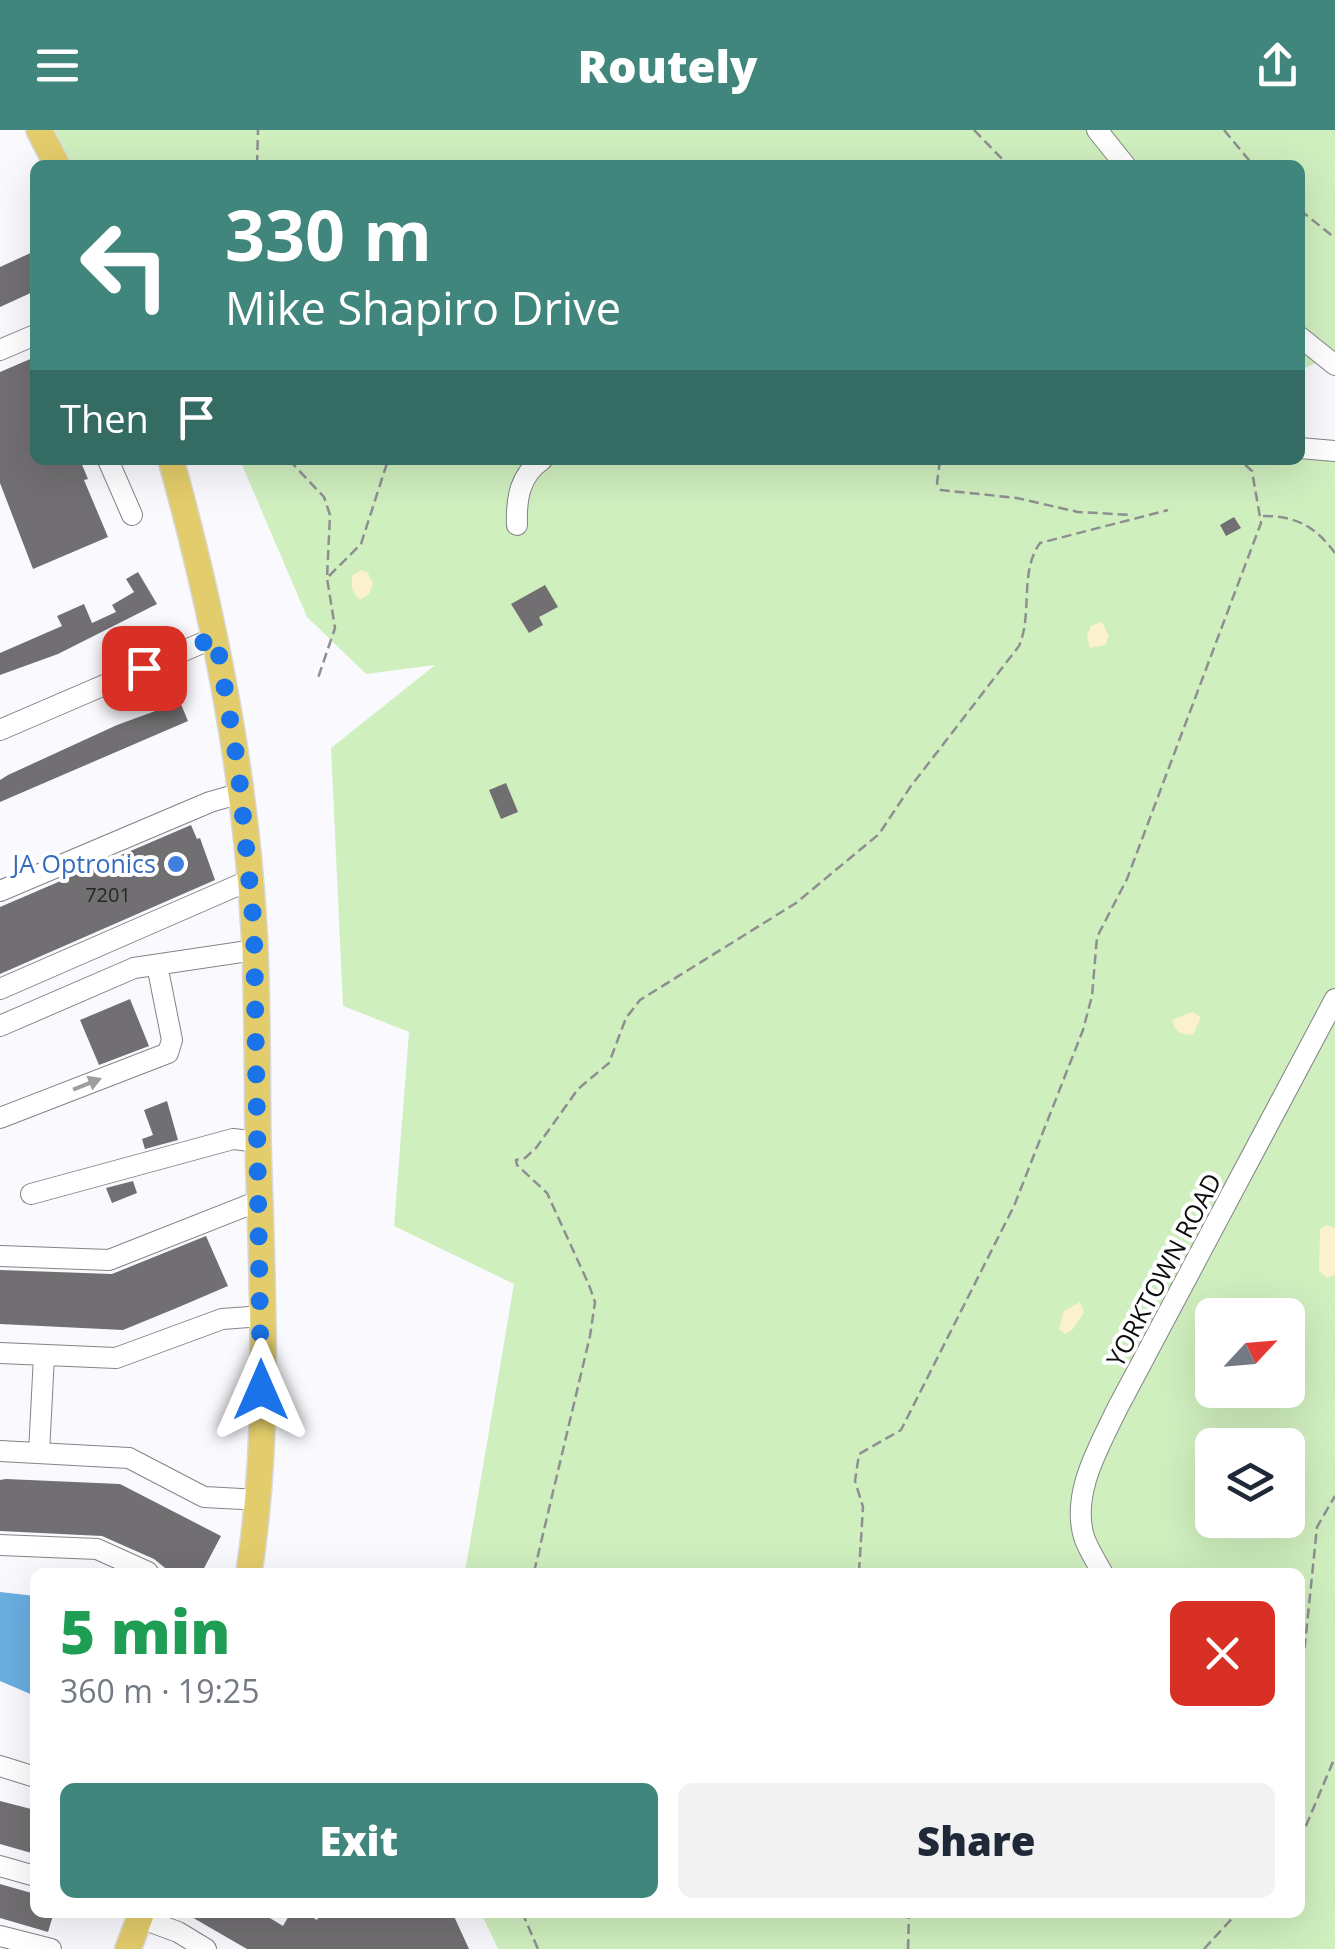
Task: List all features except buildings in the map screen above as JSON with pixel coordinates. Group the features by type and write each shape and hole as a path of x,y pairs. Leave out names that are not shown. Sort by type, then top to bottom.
{"main road":[{"path":"39,130 54,160"},
{"path":"171,465 216,637 242,793 255,950 262,1316 260,1500 250,1568"},
{"path":"128,1949 140,1918"}],"street":[{"path":"1098,130 1121,160"},
{"path":"0,350 30,337"},
{"path":"1305,341 1335,365"},
{"path":"1305,448 1335,451"},
{"path":"110,465 132,515"},
{"path":"517,525 516,505 526,472 535,465"},
{"path":"0,730 216,637"},
{"path":"0,891 210,802 242,793"},
{"path":"0,989 250,880"},
{"path":"0,1026 134,968 255,950"},
{"path":"0,1118 168,1053 172,1047 157,965"},
{"name":"YORKTOWN ROAD","path":"1100,1568 1083,1534 1088,1470 1335,999"},
{"path":"31,1194 233,1139 258,1142"},
{"path":"0,1256 109,1260 261,1200"},
{"path":"0,1353 116,1358 196,1326 222,1319 262,1316"},
{"path":"39,1453 44,1356"},
{"path":"0,1451 129,1458 204,1497 260,1500"},
{"path":"0,1545 97,1549 139,1568"},
{"path":"0,1766 30,1775"},
{"path":"0,1866 30,1875"},
{"path":"148,1918 206,1949"},
{"path":"0,1936 50,1949"}],"path":[{"path":"257,160 258,130"},
{"path":"974,130 1003,160"},
{"path":"1224,130 1249,160"},
{"path":"1305,214 1335,238"},
{"path":"293,465 329,506 326,578 335,628 318,678"},
{"path":"326,578 360,544 386,465"},
{"path":"939,465 937,483 942,490 1017,498 1078,512 1140,516"},
{"path":"859,1568 863,1507 855,1481 856,1462 865,1448 894,1438 901,1430 994,1250 1027,1176 1083,1030 1092,996 1097,937 1127,879 1262,516 1252,471 1245,465"},
{"path":"535,1568 595,1302 547,1193 516,1160 536,1148 578,1089 610,1063 626,1018 640,1000 796,902 879,834 1018,646 1026,624 1033,553 1040,543 1168,510"},
{"path":"1262,516 1303,521 1335,553"},
{"path":"1305,1644 1317,1527 1335,1496"},
{"path":"1305,1828 1335,1757"},
{"path":"525,1918 538,1949"},
{"path":"908,1949 909,1918"},
{"path":"1204,1949 1232,1918"}],"green space":[{"path":"55,130 1335,130 1335,355 1305,368 1305,160 70,160"},
{"path":"1335,455 1335,1949 498,1949 483,1918 1305,1918 1305,1568 466,1568 514,1284 394,1226 409,1032 343,1006 331,748 435,665 366,674 307,617 242,465 1305,465 1305,457"}],"sand":[{"path":"361,570 368,573 373,584 369,594 360,600 352,582 353,575"},
{"path":"1102,622 1109,636 1105,645 1090,648 1087,636 1091,626"},
{"path":"1192,1012 1201,1017 1193,1035 1179,1032 1172,1020"},
{"path":"1326,1225 1335,1228 1335,1275 1327,1278 1319,1271 1320,1229"},
{"path":"1080,1302 1084,1313 1065,1334 1059,1329 1064,1311"}],"water":[{"path":"0,1592 30,1595 30,1694 0,1681"}],"place":[{"name":"JA Optronics","path":"176,864"}],"route":[{"path":"144,668 216,637 238,766 254,927 261,1390"}]}
